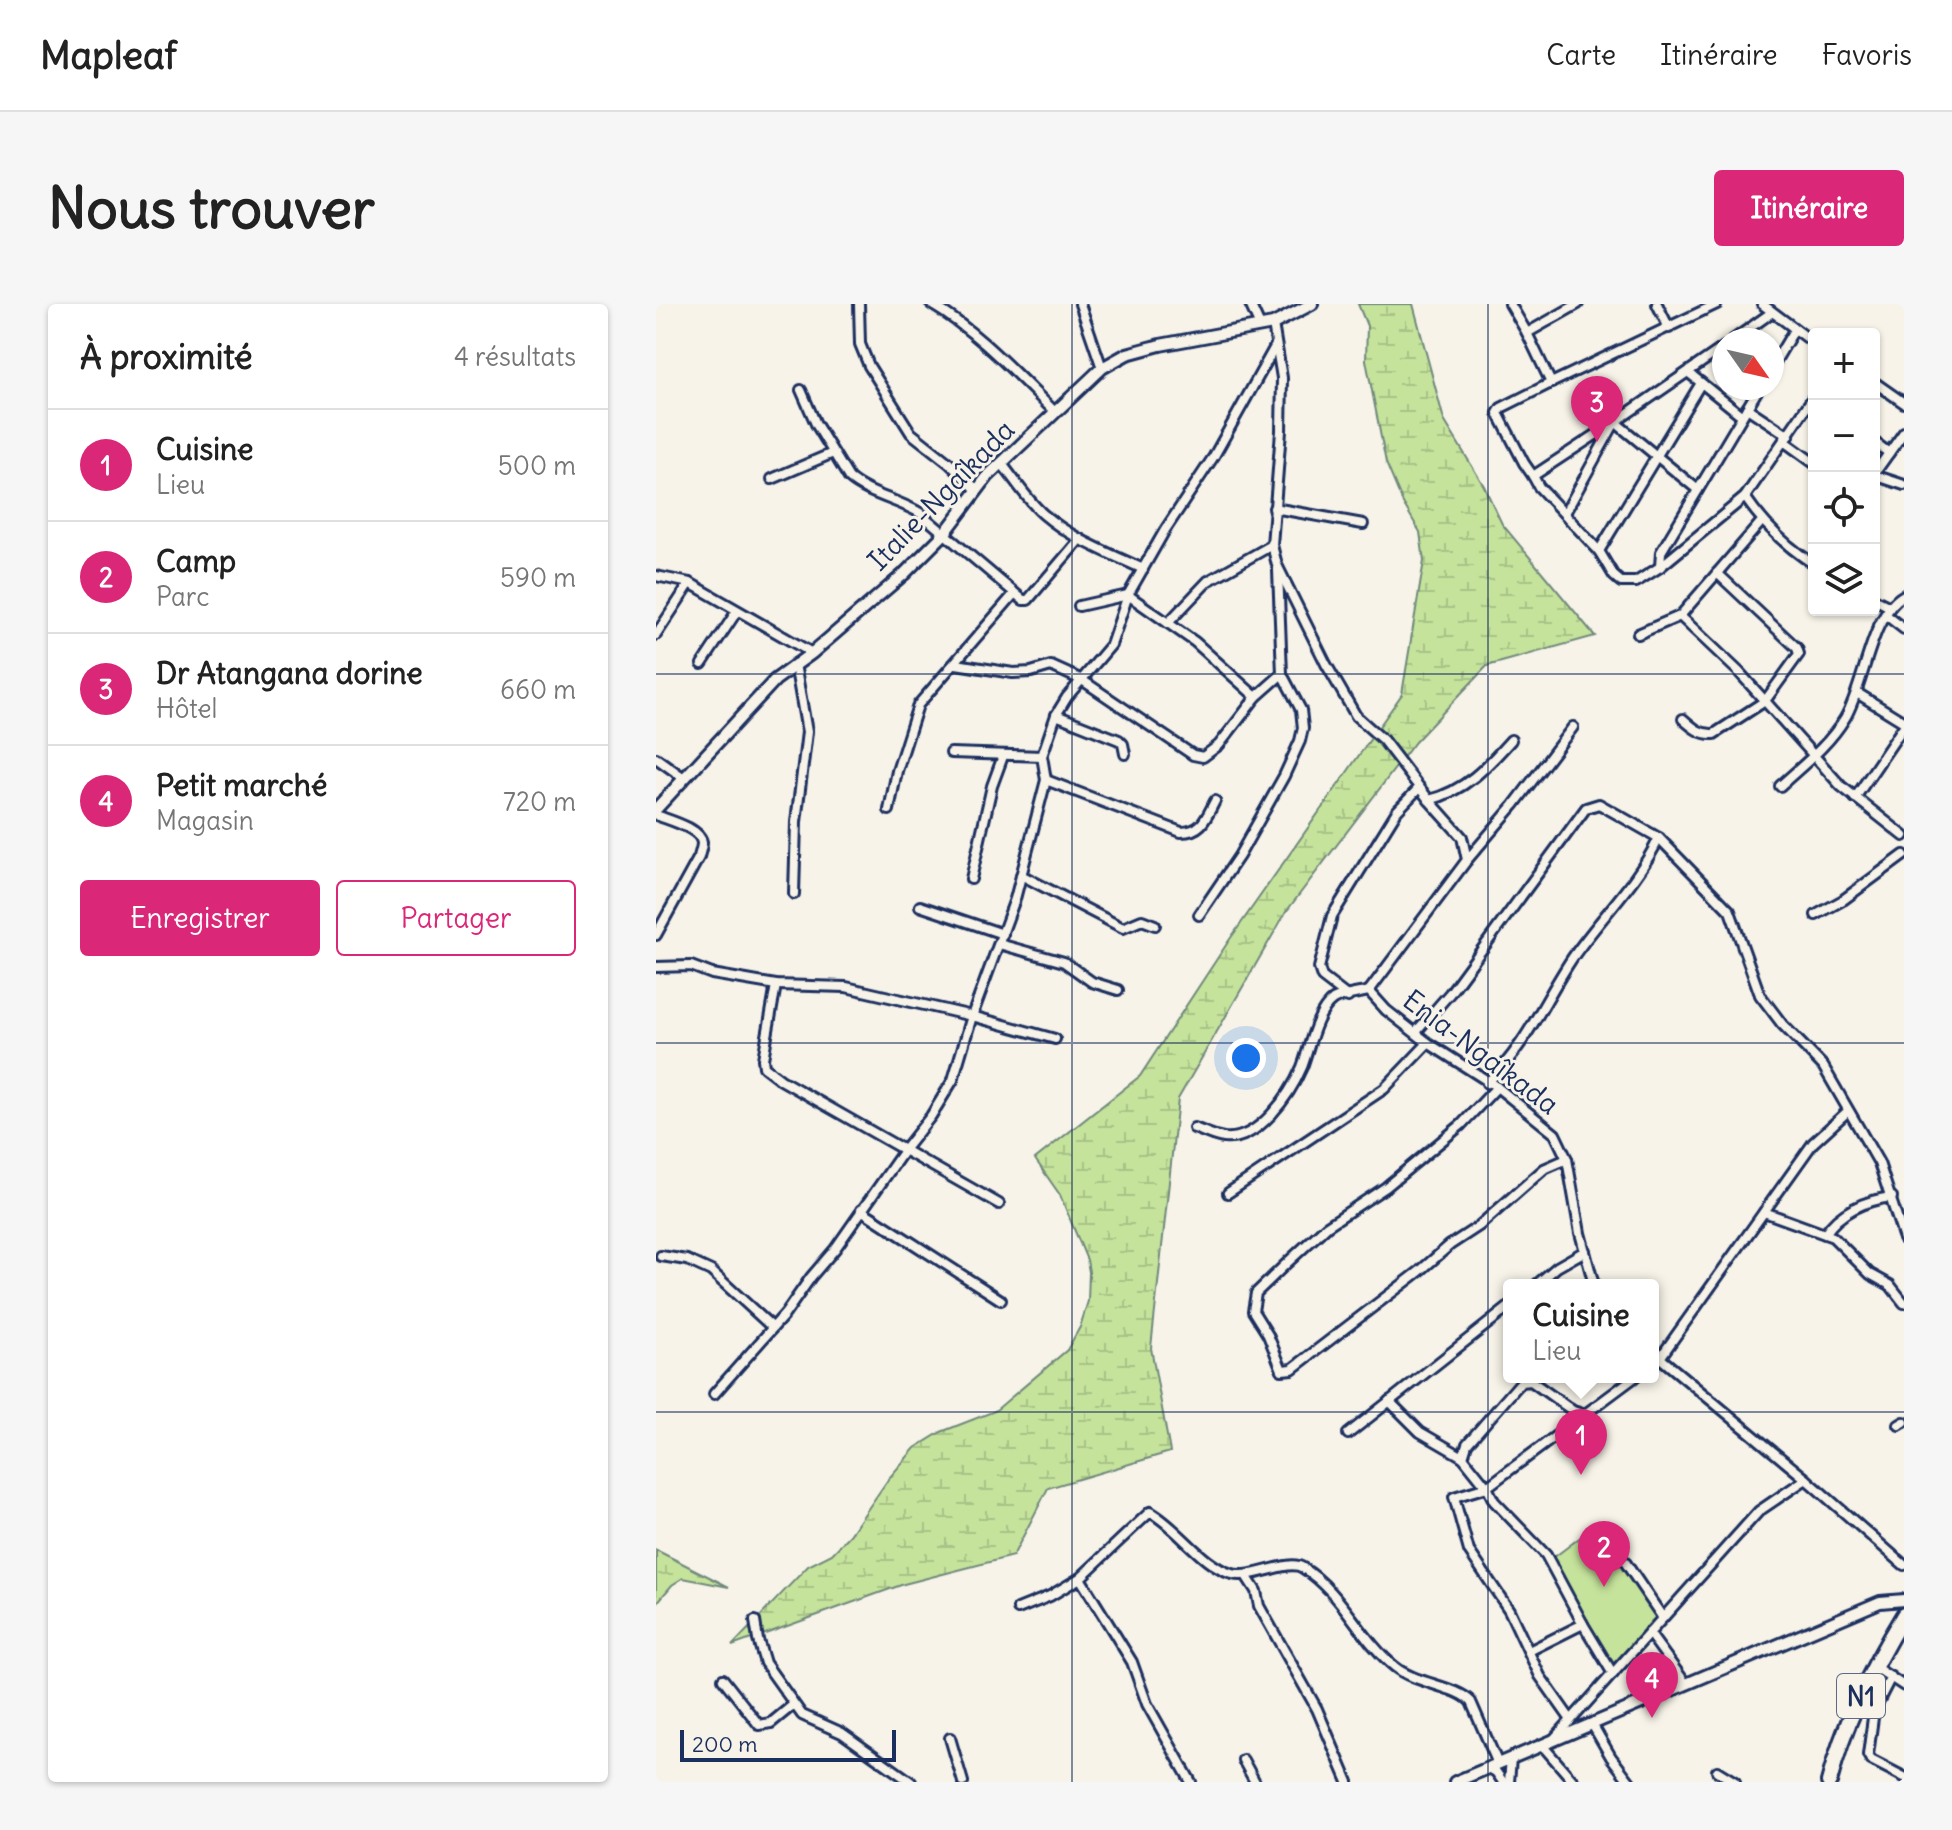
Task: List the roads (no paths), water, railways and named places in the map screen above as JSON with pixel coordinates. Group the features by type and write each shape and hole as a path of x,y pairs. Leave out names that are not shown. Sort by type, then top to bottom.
{"highway":[{"name":"N1","path":"1829,1782 1837,1752 1875,1667 1904,1615"}],"street":[{"path":"859,304 860,344 869,366 911,433 976,489"},
{"path":"931,304 951,316 993,351 1055,412"},
{"path":"1080,304 1102,368"},
{"path":"1250,304 1260,326"},
{"name":"Italie-Ngaîkada","path":"656,812 775,680 812,653 904,574 945,533 976,489 1102,368 1127,354 1160,345 1273,324 1312,304"},
{"path":"1510,304 1551,383"},
{"path":"1527,333 1578,304"},
{"path":"1657,304 1669,328"},
{"path":"1717,304 1551,383 1501,408 1498,413 1539,487 1599,551 1614,576 1621,582 1636,582 1660,567 1745,497 1813,400"},
{"path":"1762,304 1808,339"},
{"path":"1750,328 1771,313"},
{"path":"1199,915 1239,856 1300,741 1303,728 1301,710 1282,674 1277,565 1272,545 1282,378 1273,324"},
{"path":"1784,347 1794,330"},
{"path":"714,1394 835,1249 931,1116 953,1080 1021,875 1046,780 1042,756 1056,715 1111,645 1128,595 1165,530 1214,456 1276,345"},
{"path":"1533,476 1712,356"},
{"path":"1689,373 1787,439 1808,458"},
{"path":"1599,551 1701,383"},
{"path":"1880,386 1904,403"},
{"path":"801,390 849,478 856,484 901,502 945,533 1025,601 1080,539"},
{"path":"1660,567 1661,552 1751,400"},
{"path":"1615,422 1698,490"},
{"path":"1565,513 1615,422"},
{"path":"1875,472 1904,432"},
{"path":"1880,446 1889,453"},
{"path":"772,479 833,453"},
{"path":"1002,464 1041,512 1080,539 1143,569"},
{"path":"1880,476 1904,485"},
{"path":"1745,497 1786,546 1808,559"},
{"path":"1274,508 1363,524"},
{"path":"1638,634 1680,616 1762,521"},
{"path":"1168,623 1208,581 1272,545"},
{"path":"1277,565 1326,664 1356,716 1383,740 1462,837 1467,860"},
{"path":"1683,719 1706,735 1714,734 1765,701 1798,660 1797,648 1717,573"},
{"path":"656,576 690,583 812,653"},
{"path":"656,635 690,583"},
{"path":"889,810 897,771 918,705 1014,594"},
{"path":"1079,606 1128,595 1195,642 1256,697"},
{"path":"1780,786 1814,756 1846,718 1870,648 1888,611 1904,595"},
{"path":"1880,604 1904,629"},
{"path":"702,664 737,611"},
{"path":"1680,616 1739,672 1855,798 1904,836"},
{"path":"794,894 796,822 807,732 795,664"},
{"path":"956,664 1013,673 1051,666 1082,680 1193,755 1203,757 1219,745 1256,697 1282,674"},
{"path":"1855,798 1904,724 1857,693"},
{"path":"1056,715 1119,740 1125,754"},
{"name":"Enia-Ngaîkada","path":"1573,727 1514,805 1467,860 1369,991 1386,1010 1428,1043 1497,1087 1555,1134 1567,1159 1592,1279"},
{"path":"1429,800 1447,796 1467,784 1511,740"},
{"path":"951,753 1042,756"},
{"path":"971,879 992,786 1003,756"},
{"path":"656,758 684,778"},
{"path":"1046,780 1181,832 1200,828 1215,801"},
{"path":"1348,997 1322,977 1319,968 1332,916 1397,811 1419,788"},
{"path":"1416,1032 1450,993 1586,808 1599,804 1659,838 1730,911 1760,995 1782,1024 1823,1066 1879,1163 1904,1239"},
{"path":"656,812 693,831 702,843 699,857 656,935"},
{"path":"1487,1083 1525,1040 1571,960 1645,865 1659,838"},
{"path":"1816,915 1843,900 1904,855"},
{"path":"1021,875 1123,928 1142,920 1155,925"},
{"path":"920,906 1003,934"},
{"path":"999,944 1064,962 1092,982 1118,990"},
{"path":"656,967 691,966 712,974 776,985 846,987 1055,1039"},
{"path":"776,985 764,1067 781,1080 999,1204"},
{"path":"1194,1128 1223,1138 1239,1137 1270,1116 1301,1068 1326,1008 1334,999 1369,991"},
{"path":"1228,1193 1384,1089 1428,1043"},
{"path":"1497,1087 1461,1125 1386,1187 1327,1226 1256,1293 1253,1311 1268,1335 1282,1370 1292,1369 1450,1245 1479,1226 1544,1169 1567,1159"},
{"path":"1659,1353 1813,1143 1848,1111"},
{"path":"1825,1234 1833,1220 1850,1210 1892,1197"},
{"path":"861,1210 1001,1300"},
{"path":"1764,1212 1825,1234 1842,1245 1870,1274 1890,1285 1904,1303"},
{"path":"1543,1279 1585,1251"},
{"path":"661,1256 687,1260 711,1271 772,1327"},
{"path":"1348,1434 1503,1312"},
{"path":"1659,1361 1806,1479 1904,1565"},
{"path":"1463,1457 1467,1444 1520,1383"},
{"path":"1534,1383 1565,1406 1585,1415"},
{"path":"1571,1720 1540,1676 1509,1610 1469,1551 1454,1502 1456,1494 1487,1487 1627,1383"},
{"path":"1389,1401 1420,1432 1463,1457 1494,1501 1546,1555 1613,1674"},
{"path":"1554,1740 1759,1511 1806,1479"},
{"path":"1018,1609 1050,1596 1080,1578 1150,1512 1223,1571 1247,1577 1292,1565 1305,1569 1339,1600 1393,1666 1423,1683 1466,1697 1471,1702 1493,1766 1506,1782"},
{"path":"1602,1528 1663,1618"},
{"path":"1247,1577 1252,1582 1259,1606 1317,1709 1348,1782"},
{"path":"1080,1578 1132,1662 1147,1704 1191,1782"},
{"path":"1455,1782 1880,1602 1904,1600"},
{"path":"755,1621 765,1663 793,1705 810,1720 842,1733 908,1781"},
{"path":"1529,1651 1583,1624"},
{"path":"1649,1633 1686,1684"},
{"path":"1875,1667 1904,1686"},
{"path":"1891,1677 1874,1710 1868,1755 1871,1760 1904,1777"},
{"path":"723,1679 759,1725 771,1723 793,1705"},
{"path":"1592,1724 1630,1782"},
{"path":"950,1738 963,1782"},
{"path":"1542,1745 1574,1782"},
{"path":"1506,1782 1511,1758"},
{"path":"1243,1760 1255,1782"},
{"path":"1717,1771 1735,1782"}],"place":[{"name":"Dr Atangana dorine","path":"1597,442"},
{"name":"Cuisine","path":"1581,1475"},
{"name":"Camp","path":"1604,1587"},
{"name":"Petit marché","path":"1652,1718"}]}
